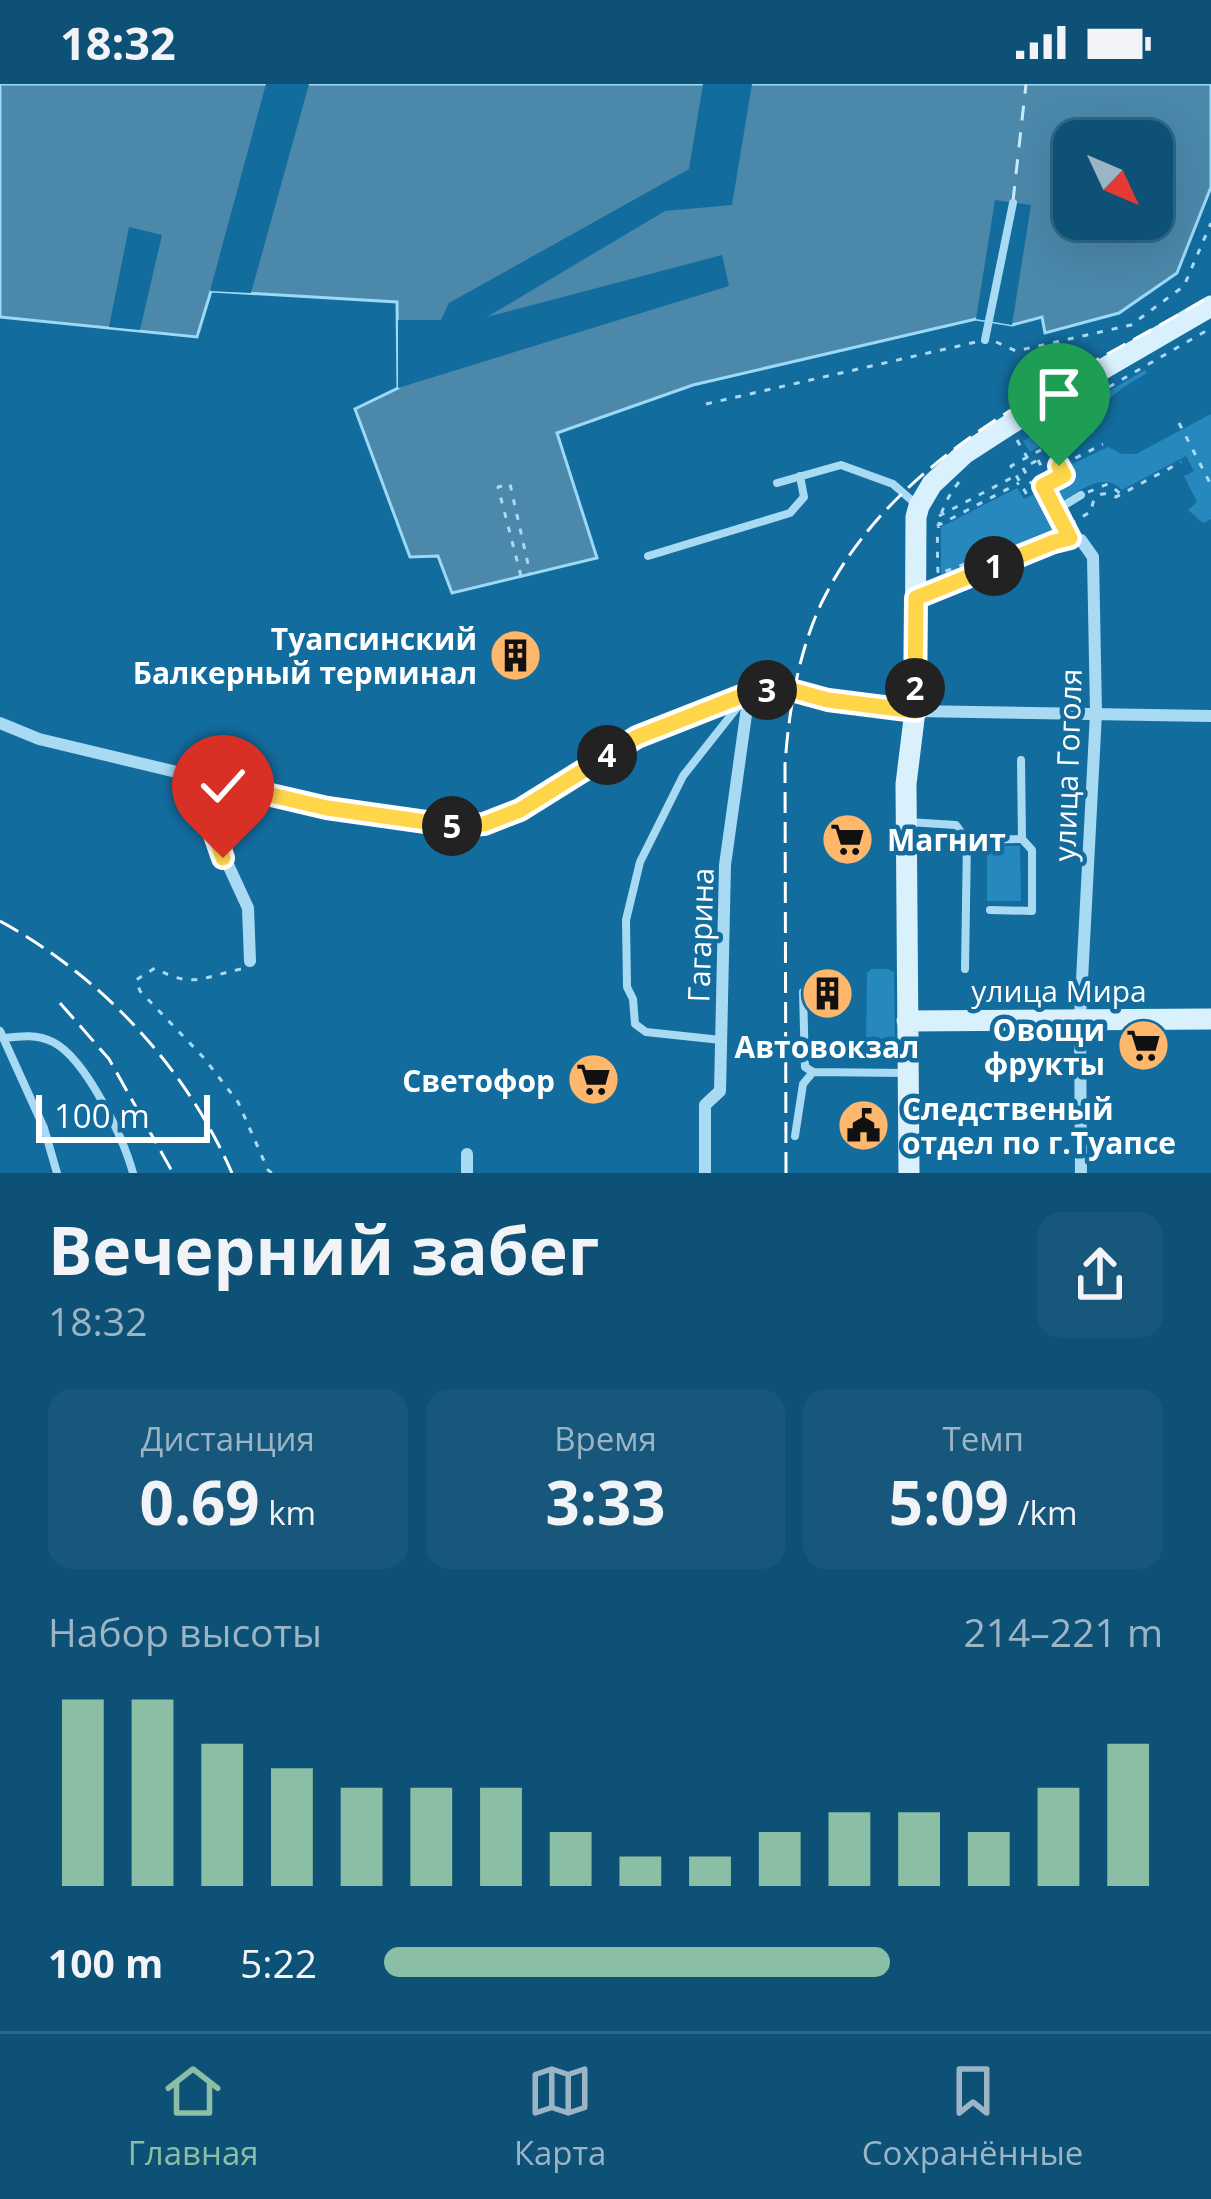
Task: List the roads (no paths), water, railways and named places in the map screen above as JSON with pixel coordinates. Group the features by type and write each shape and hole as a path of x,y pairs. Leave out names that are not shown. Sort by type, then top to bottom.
{"street":[{"path":"908,1173 906,784 915,711 916,598 932,484 964,454 1029,412 1211,306"},
{"path":"916,598 1068,532"},
{"name":"улица Гоголя","path":"1068,532 1093,556 1096,712 1080,1018 1081,1173"},
{"path":"0,723 39,739 327,808 454,826 484,824 520,810 637,737 749,693 795,691 915,711 1211,716"},
{"name":"Гагарина","path":"705,1173 705,1105 720,1091 725,865 749,693"},
{"path":"207,780 206,809 212,830 248,908 250,961"},
{"name":"улица Мира","path":"907,1021 1211,1019"},
{"path":"467,1154 467,1173"}],"lane":[{"path":"985,340 1013,202"},
{"path":"777,483 841,465 893,484 929,511"},
{"path":"648,556 790,513 804,496 800,476"},
{"path":"1068,532 1058,513 1081,495"},
{"path":"721,1040 646,1032 635,1024 627,987 626,920 640,862 683,776 749,693"},
{"path":"990,910 1032,910 1032,850 1022,839 1022,760"},
{"path":"907,822 956,825 967,840 965,969"},
{"path":"967,840 1022,839"},
{"path":"803,992 805,1067 813,1072 908,1073"},
{"path":"57,1173 44,1128 3,1035 31,1035 55,1042 91,1080 133,1173"},
{"path":"795,1136 803,1084 813,1072"}],"railway":[{"path":"786,1173 785,764 796,682 821,604 854,549 894,502 940,460 1046,389 1211,296"},
{"path":"0,921 73,969 137,1028 190,1096 232,1173"},
{"path":"60,1003 109,1059 173,1173"}],"place":[{"name":"Туапсинский Балкерный терминал","path":"516,655"},
{"name":"Магнит","path":"848,839"},
{"name":"Автовокзал","path":"827,994"},
{"name":"Овощи фрукты","path":"1144,1046"},
{"name":"Светофор","path":"594,1080"},
{"name":"Следственый отдел по г.Туапсе","path":"863,1125"}]}
